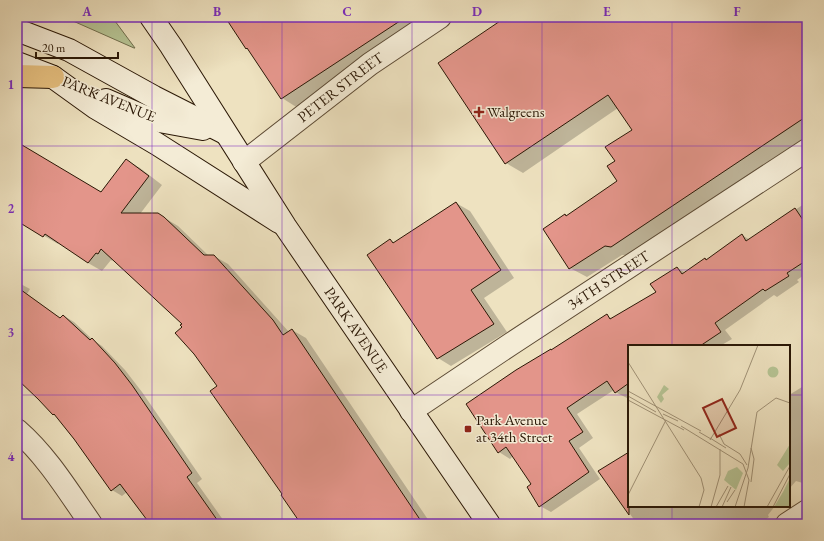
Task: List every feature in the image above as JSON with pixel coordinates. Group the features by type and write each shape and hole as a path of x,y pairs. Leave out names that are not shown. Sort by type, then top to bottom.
{"highway":[{"path":"17,76 53,77"}],"main road":[{"name":"PARK AVENUE","path":"151,17 285,226 489,524"},
{"name":"PETER STREET","path":"244,162 370,64 440,17"},
{"name":"PARK AVENUE","path":"17,30 69,50 154,97 226,133"},
{"name":"PARK AVENUE","path":"17,63 143,116 159,121 226,133"},
{"path":"53,77 96,108 157,144 285,226"},
{"name":"34TH STREET","path":"411,411 807,150"},
{"path":"17,430 46,460 91,524"},
{"path":"787,524 807,511"}],"green space":[{"path":"64,17 112,17 135,48 134,48"}],"building":[{"path":"225,17 406,17 281,99"},
{"path":"506,17 807,17 807,116 611,247 605,246 569,269 543,229 565,214 566,216 617,181 607,166 615,161 605,147 632,130 608,95 505,164 438,63"},
{"path":"17,142 101,192 126,159 149,176 121,213 158,213 164,217 204,255 214,255 273,320 283,335 292,329 423,524 301,524 281,495 282,494 210,391 217,386 194,354 175,333 182,327 180,325 182,324 101,249 98,254 96,253 88,263 45,234 43,237 17,221"},
{"path":"456,202 501,270 471,290 494,324 437,359 367,255 390,239 393,243"},
{"path":"795,208 807,226 807,260 787,273 789,276 765,291 763,289 715,323 721,332 702,345 628,345 628,384 615,393 607,381 567,408 583,432 569,441 589,472 539,507 527,487 531,484 506,447 498,453 466,404 516,370 551,350 607,314 610,319 656,292 650,284 677,267 682,274 705,258 706,260 742,234 746,241"},
{"path":"17,287 60,318 63,315 90,340 92,338 115,363 132,385 192,473 187,477 220,524 150,524 120,484 111,491 74,439 54,414 53,415 17,379"},
{"path":"628,453 629,515 598,471"}],"place":[{"name":"Walgreens","path":"479,112"},
{"name":"Park Avenue at 34th Street","path":"468,429"}]}
